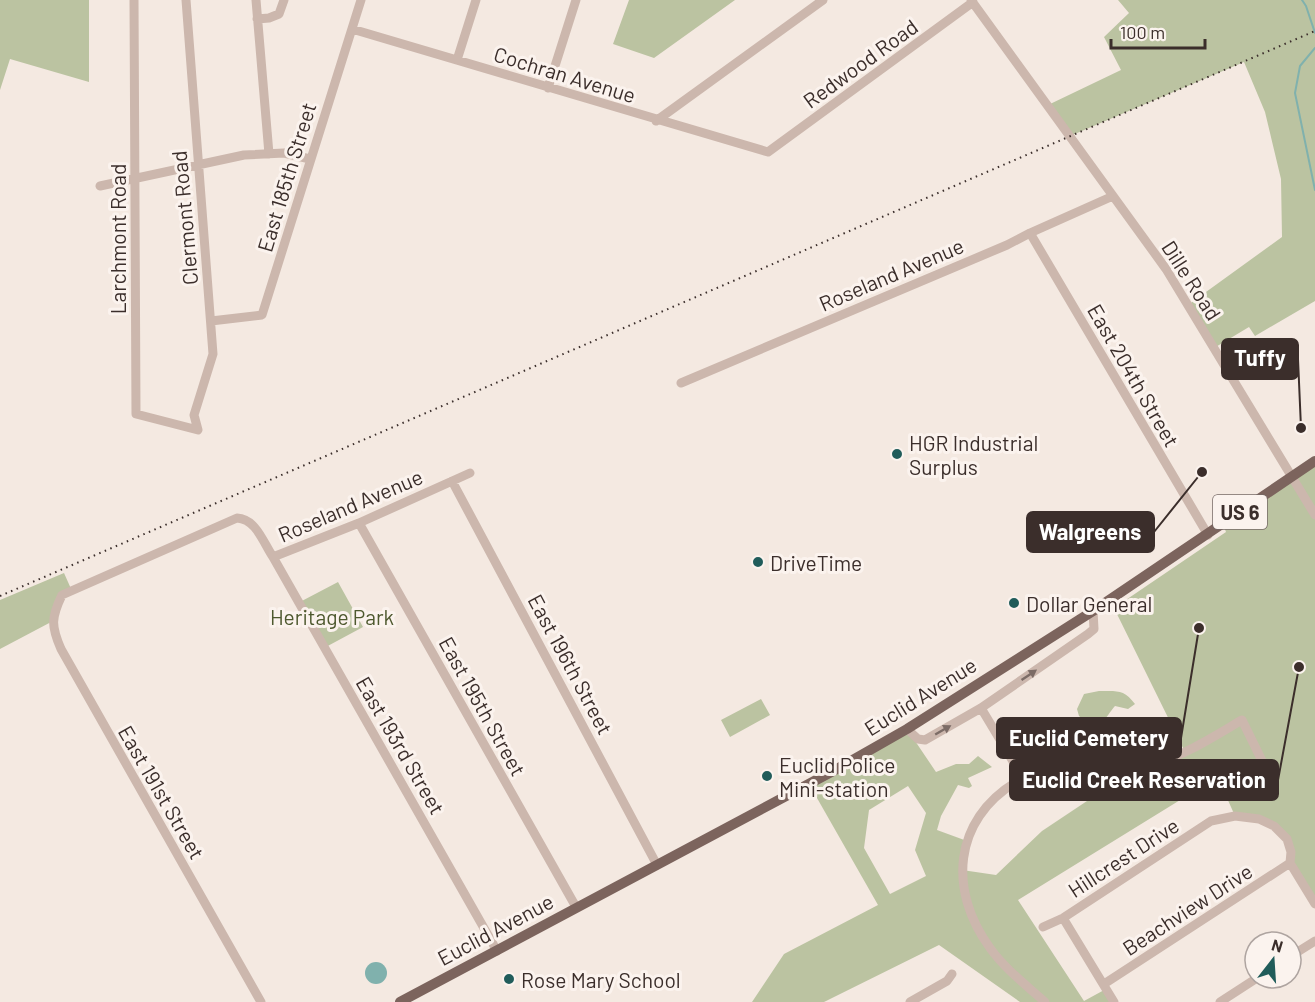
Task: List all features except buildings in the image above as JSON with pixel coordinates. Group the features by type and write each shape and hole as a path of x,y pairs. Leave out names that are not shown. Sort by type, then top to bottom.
{"main road":[{"name":"Euclid Avenue","path":"400,1002 835,770 907,729 1093,611 1315,461"}],"street":[{"name":"Larchmont Road","path":"134,0 136,414 198,430"},
{"name":"Clermont Road","path":"186,0 213,354 195,415 198,430"},
{"path":"256,0 269,154"},
{"path":"257,19 279,14 284,0"},
{"name":"East 185th Street","path":"211,321 262,315 361,0"},
{"path":"457,60 476,0"},
{"path":"548,88 576,0"},
{"path":"656,121 823,0"},
{"name":"Dille Road","path":"972,1 1166,269 1315,515"},
{"name":"Redwood Road","path":"768,152 972,1"},
{"name":"Cochran Avenue","path":"352,29 656,121 768,152"},
{"path":"100,186 244,154 284,153 310,159"},
{"name":"Roseland Avenue","path":"681,383 1007,245 1113,196"},
{"name":"East 204th Street","path":"1030,233 1208,535"},
{"name":"Roseland Avenue","path":"62,595 237,518 245,518 251,522 273,557 359,523 470,472"},
{"name":"East 196th Street","path":"452,481 657,865"},
{"name":"East 195th Street","path":"359,523 576,907"},
{"name":"East 193rd Street","path":"273,557 497,951"},
{"name":"East 191st Street","path":"62,595 54,612 53,627 61,649 261,1002"},
{"path":"907,729 918,739 925,740 981,708 1094,629 1093,611"},
{"path":"981,708 1023,778"},
{"path":"1045,1002 1000,961 982,937 967,903 962,882 966,844 980,815 1002,791 1023,778 1036,775 1082,745 1102,739 1119,742 1153,758 1168,759 1242,720 1270,777"},
{"name":"Hillcrest Drive","path":"1043,927 1063,918 1211,821 1235,816 1259,819 1274,826 1287,839 1292,852 1290,863"},
{"path":"1290,863 1315,904"},
{"name":"Beachview Drive","path":"1104,984 1290,863"},
{"path":"1063,918 1113,1002"},
{"path":"916,1001 947,981 952,974"},
{"path":"1220,1002 1243,987"}],"green space":[{"path":"0,0 89,0 89,82 10,59 0,90"},
{"path":"629,0 735,0 654,58 613,44"},
{"path":"1118,0 1315,0 1315,301 1255,336 1249,327 1214,348 1188,305 1282,237 1281,179 1265,112 1244,62 1070,136 1048,105 1121,70 1104,37 1129,13"},
{"path":"1315,461 1315,904 1290,863 1291,852 1274,826 1235,816 1223,789 1185,797 1018,900 1084,1001 1106,989 1114,1002 1020,1002 939,945 824,1002 752,1002 784,954 878,905 809,784 907,729 936,772 956,764 969,764 978,756 992,767 968,778 972,786 969,788 958,785 941,816 937,830 967,841 962,870 996,875 1042,831 1135,769 1143,753 1153,758 1185,752 1114,608 1226,532 1223,524","holes":["908,786 926,813 915,850 926,876 890,894 864,848 869,810"]},
{"path":"64,573 72,591 62,595 53,621 0,649 0,600"},
{"name":"Heritage Park","path":"338,582 363,627 324,648 298,603"},
{"path":"1099,691 1120,692 1135,704 1128,709 1115,706 1101,723 1091,729 1088,723 1079,716 1077,709 1084,694"},
{"path":"761,699 770,715 730,737 721,720"}],"water":[{"path":"372,962 380,962 387,969 387,977 380,984 372,984 365,977 365,969"}],"waterway":[{"path":"1302,0 1315,33"},
{"path":"1315,48 1300,66 1295,93 1315,190"}],"railway":[{"path":"0,596 1315,31"}],"place":[{"name":"Tuffy","path":"1301,428"},
{"name":"HGR Industrial Surplus","path":"897,454"},
{"name":"Walgreens","path":"1202,472"},
{"name":"DriveTime","path":"758,562"},
{"name":"Dollar General","path":"1014,603"},
{"name":"Euclid Cemetery","path":"1199,628"},
{"name":"Euclid Creek Reservation","path":"1299,667"},
{"name":"Euclid Police Mini-station","path":"767,776"},
{"name":"Rose Mary School","path":"509,979"}]}
